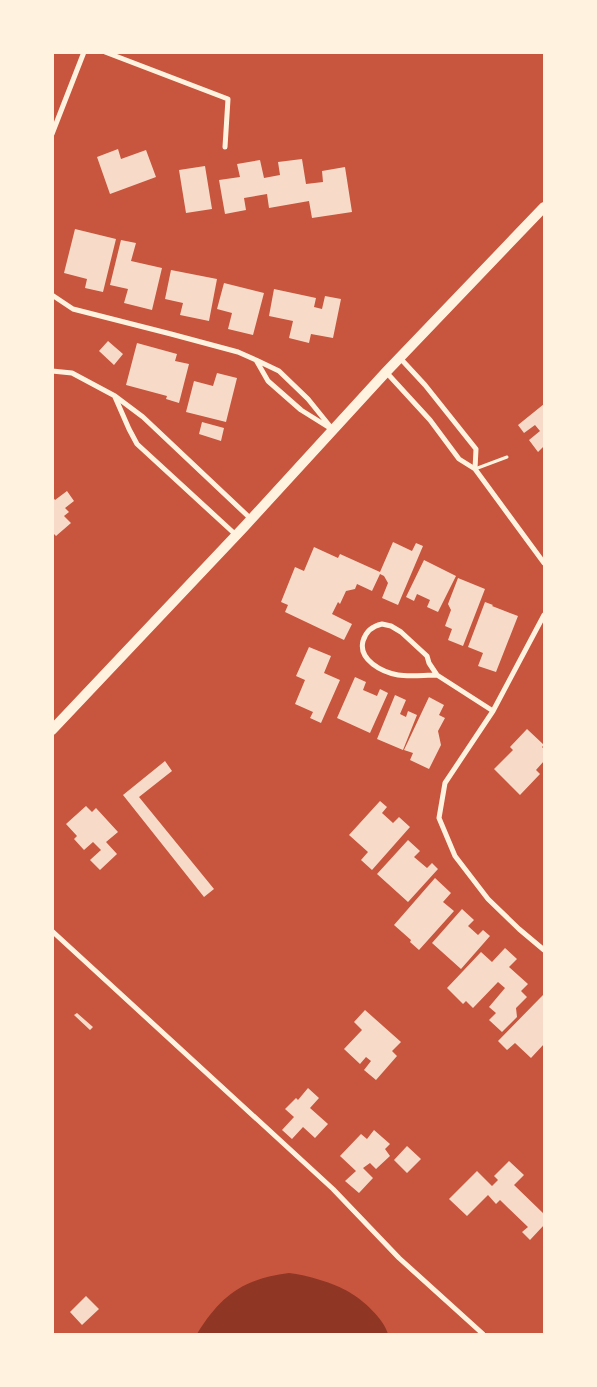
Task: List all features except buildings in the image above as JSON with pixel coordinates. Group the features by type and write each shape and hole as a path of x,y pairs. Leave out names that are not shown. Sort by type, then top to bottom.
{"main road":[{"path":"52,730 237,536 386,372 544,207"}],"street":[{"path":"52,134 84,52"},
{"path":"105,52 228,99 225,147"},
{"path":"52,295 73,309 238,352 279,371 308,399 333,430"},
{"path":"400,358 425,385 476,449 476,469"},
{"path":"256,360 268,381 302,410 333,430"},
{"path":"52,371 72,373 115,396 143,417 251,520"},
{"path":"386,372 430,420 459,459 476,469 544,561"},
{"path":"115,396 137,444 237,536"},
{"path":"543,946 520,929 488,899 455,856 439,818 445,783 492,711 544,615"},
{"path":"437,675 398,675 387,672 369,662 362,652 367,632 373,626 382,624 391,626 401,632 426,656 437,675 492,711"},
{"path":"52,932 333,1189 399,1258 483,1334"}],"lane":[{"path":"476,469 508,456"}],"shaded area":[{"path":"289,1273 320,1280 349,1292 372,1310 386,1328 388,1334 197,1334 215,1309 235,1291 259,1280"}]}
